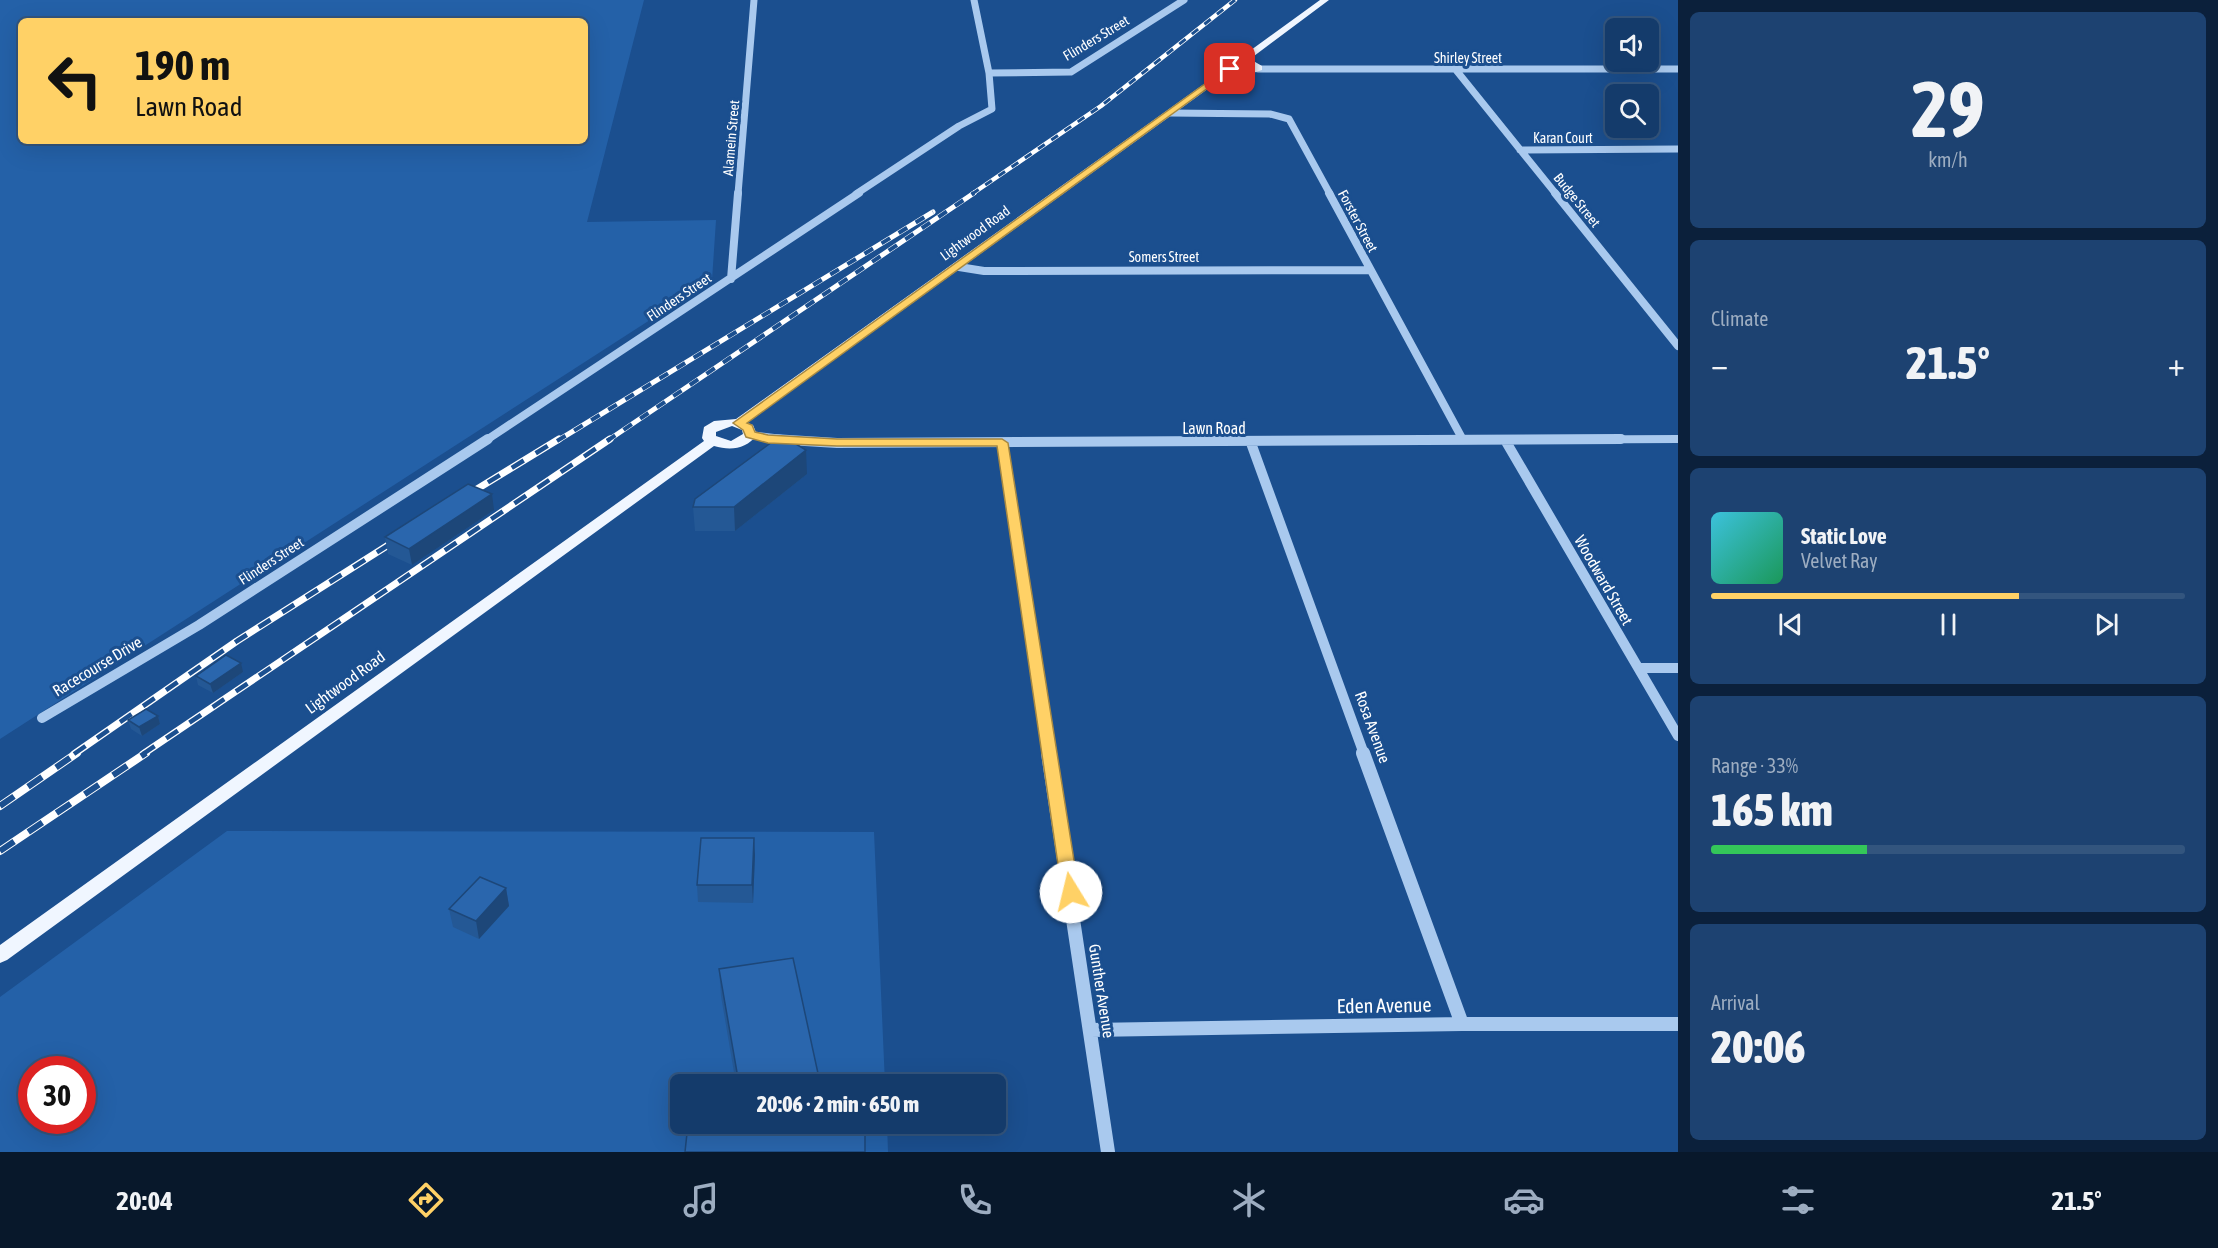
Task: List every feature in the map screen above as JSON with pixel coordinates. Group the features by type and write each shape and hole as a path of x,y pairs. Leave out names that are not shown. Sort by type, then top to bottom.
{"main road":[{"path":"1243,60 1325,0"},
{"path":"1230,69 1245,72 1258,69 1256,64 1243,60"},
{"name":"Lightwood Road","path":"0,955 713,441 708,434 713,427 726,423 739,423 959,267 1230,69 1226,63 1243,60"},
{"path":"713,441 724,445 738,444 750,435 748,428 739,423"}],"street":[{"name":"Alamein Street","path":"731,279 754,0"},
{"path":"974,0 989,73"},
{"name":"Flinders Street","path":"169,643 548,401 959,126 992,109 989,73 1071,72 1184,0"},
{"name":"Shirley Street","path":"1258,69 1678,69"},
{"name":"Budge Street","path":"1456,70 1678,346"},
{"name":"Forster Street","path":"1170,113 1270,114 1289,119 1463,440"},
{"name":"Karan Court","path":"1520,150 1678,149"},
{"name":"Somers Street","path":"959,267 984,271 1369,270"},
{"name":"Lawn Road","path":"750,435 768,439 837,442 1002,443 1678,439"},
{"name":"Woodward Street","path":"1505,440 1678,736"},
{"name":"Gunther Avenue","path":"1002,443 1108,1152"},
{"name":"Rosa Avenue","path":"1251,443 1462,1024"},
{"name":"Racecourse Drive","path":"42,718 169,643"},
{"path":"1639,668 1678,668"},
{"name":"Eden Avenue","path":"1091,1029 1462,1024 1678,1024"}],"shaded area":[{"path":"0,0 644,0 587,222 716,220 712,280 0,739"},
{"path":"227,831 874,832 885,1074 670,1074 670,1134 887,1134 888,1152 0,1152 0,997"}],"building":[{"path":"791,441 806,450 734,507 693,507 695,499 772,442"},
{"path":"468,484 492,494 409,549 385,537"},
{"path":"226,655 241,663 210,684 196,676"},
{"path":"146,709 158,716 139,727 128,720"},
{"path":"701,838 754,838 752,885 697,885"},
{"path":"480,877 506,888 476,921 449,909"},
{"path":"793,958 818,1074 737,1074 719,969"},
{"path":"687,1134 865,1134 865,1152 685,1152"}],"railway":[{"path":"972,194 1101,106 1235,0"},
{"path":"607,441 974,193"},
{"path":"557,441 933,212"},
{"path":"464,497 559,439"},
{"path":"143,754 610,439"},
{"path":"74,754 237,641 401,537"},
{"path":"0,806 77,753"},
{"path":"0,851 146,753"}],"route":[{"path":"1071,892 1002,443 837,442 768,439 750,435 748,428 739,423 995,241 1230,69"}]}
